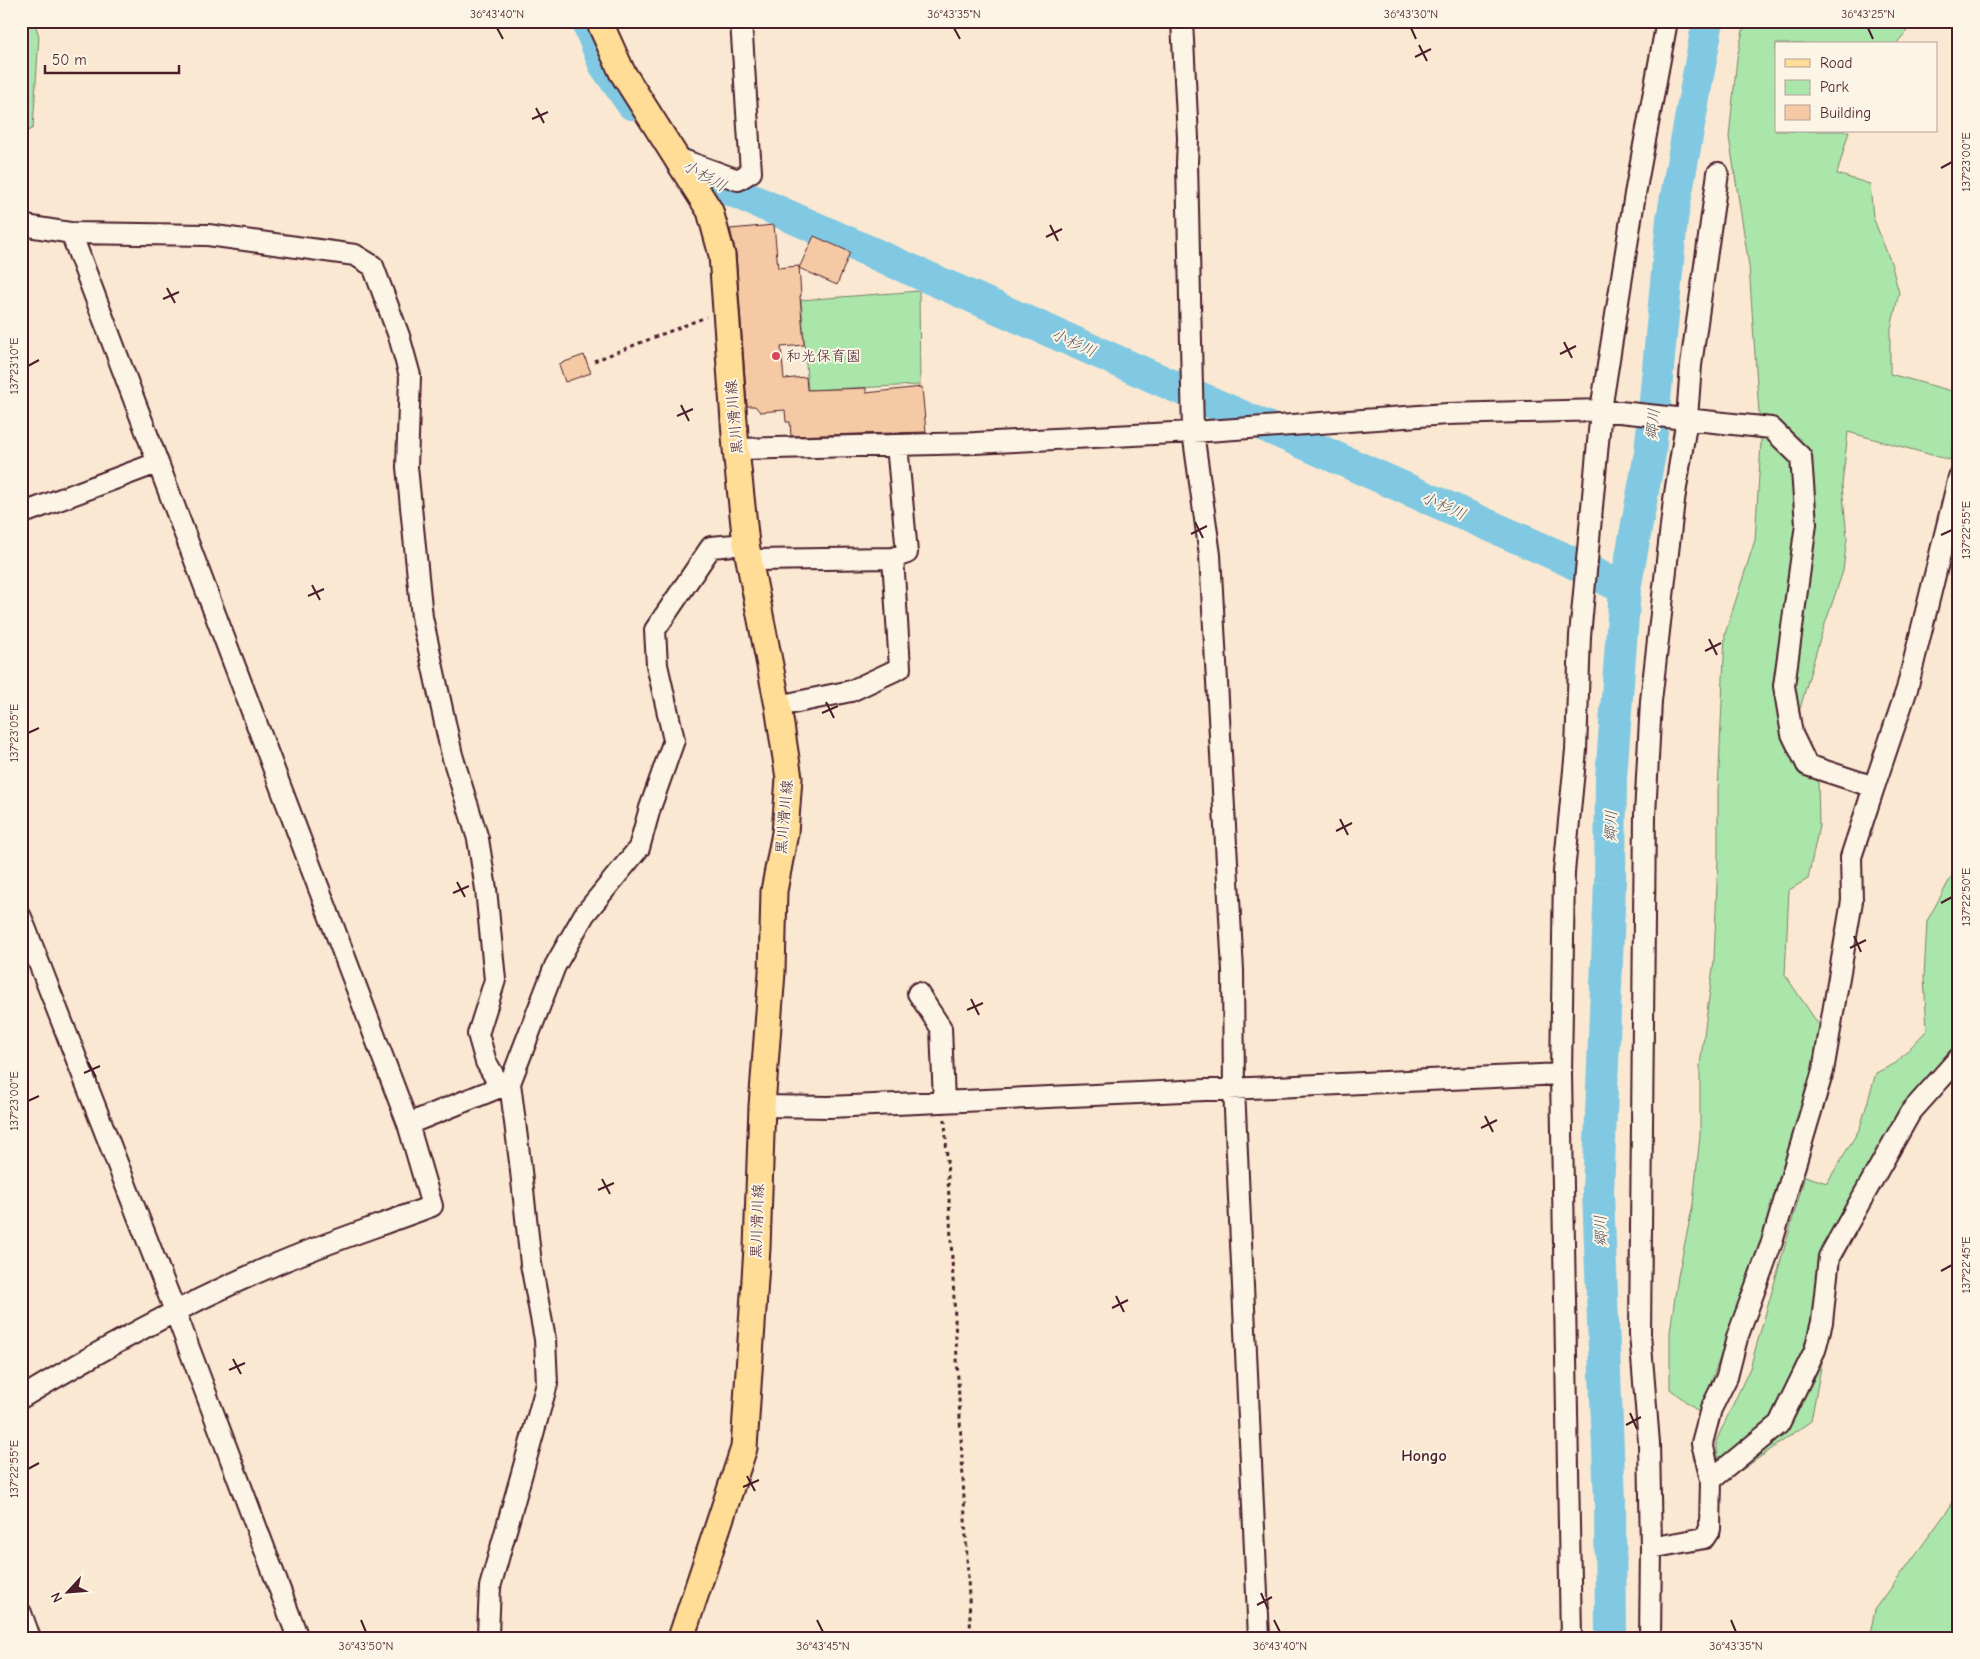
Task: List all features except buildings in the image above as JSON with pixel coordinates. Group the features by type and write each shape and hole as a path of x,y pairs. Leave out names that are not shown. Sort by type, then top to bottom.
{"main road":[{"name":"黒川滑川線","path":"599,21 622,72 710,211 722,255 736,450 748,552 778,706 788,778 785,833 774,891 772,972 762,1106 757,1248 744,1448 681,1638"}],"street":[{"path":"677,158 738,180 751,172 741,21"},
{"path":"1182,21 1188,138 1193,432 1210,564 1233,971 1234,1088 1259,1638"},
{"path":"1571,1638 1560,1074 1564,872 1576,750 1580,636 1601,410 1635,194 1667,21"},
{"path":"1650,1638 1651,1548 1648,1443 1640,1334 1645,815 1651,701 1691,365 1718,173"},
{"path":"21,226 71,233 208,235 355,255 373,266 399,336 410,376 406,467 422,617 452,755 478,839 486,889 495,980 478,1034 486,1062 505,1084"},
{"path":"21,1398 84,1360 175,1311 273,1265 432,1206 408,1124 71,233"},
{"path":"736,450 1193,432 1447,414 1601,410 1771,428 1801,456 1806,524 1784,686 1792,734 1807,765 1874,787"},
{"path":"488,1634 490,1587 547,1384 545,1338 531,1264 505,1084 555,966 584,915 639,848 650,808 674,740 657,665 655,630 711,547 748,552 893,558 907,553 897,445"},
{"path":"21,514 157,463"},
{"path":"1651,1548 1704,1538 1710,1529 1712,1480 1702,1443 1711,1409 1727,1377 1737,1338 1772,1242 1823,1071 1852,901 1851,857 1908,688 1959,477"},
{"path":"778,706 851,691 900,668 893,558"},
{"path":"21,916 175,1311 298,1638"},
{"path":"918,993 941,1028 944,1102"},
{"path":"1712,1480 1779,1424 1815,1350 1822,1322 1829,1257 1910,1113 1959,1058"},
{"path":"762,1106 828,1107 1560,1074"},
{"path":"408,1124 505,1084"},
{"path":"21,1613 30,1638"}],"path":[{"path":"594,362 726,309"},
{"path":"944,1102 970,1638"}],"green space":[{"path":"21,21 34,21 39,36 33,128 21,135"},
{"path":"1745,21 1915,21 1898,42 1775,42 1775,132 1849,132 1837,174 1870,184 1873,217 1891,263 1899,293 1890,333 1890,374 1959,393 1959,412 1950,460 1848,432 1842,485 1847,538 1843,571 1819,642 1788,751 1818,782 1819,826 1808,879 1789,890 1785,975 1823,1031 1781,1189 1700,1413 1670,1389 1670,1332 1678,1276 1693,1204 1700,1135 1700,1065 1714,960 1718,859 1718,792 1725,634 1755,540 1761,443 1749,266 1729,137 1737,58"},
{"path":"919,291 920,385 808,390 801,300"},
{"path":"1959,863 1959,1069 1922,1113 1892,1163 1838,1266 1811,1421 1722,1484 1716,1441 1750,1368 1805,1176 1827,1183 1860,1128 1876,1073 1896,1063 1927,1030 1924,977 1927,921"},
{"path":"1959,1487 1959,1638 1869,1638 1875,1610 1948,1510"}],"waterway":[{"name":"小杉川","path":"587,21 604,64 632,104"},
{"name":"郷川","path":"1611,1638 1610,1502 1598,1193 1610,882 1611,778 1625,589 1650,453 1672,219 1708,21"},
{"name":"小杉川","path":"680,162 728,189 1563,558 1625,589"}],"place":[{"name":"和光保育園","path":"776,356"}],"district":[{"name":"Hongo","path":"1424,1455"}]}
